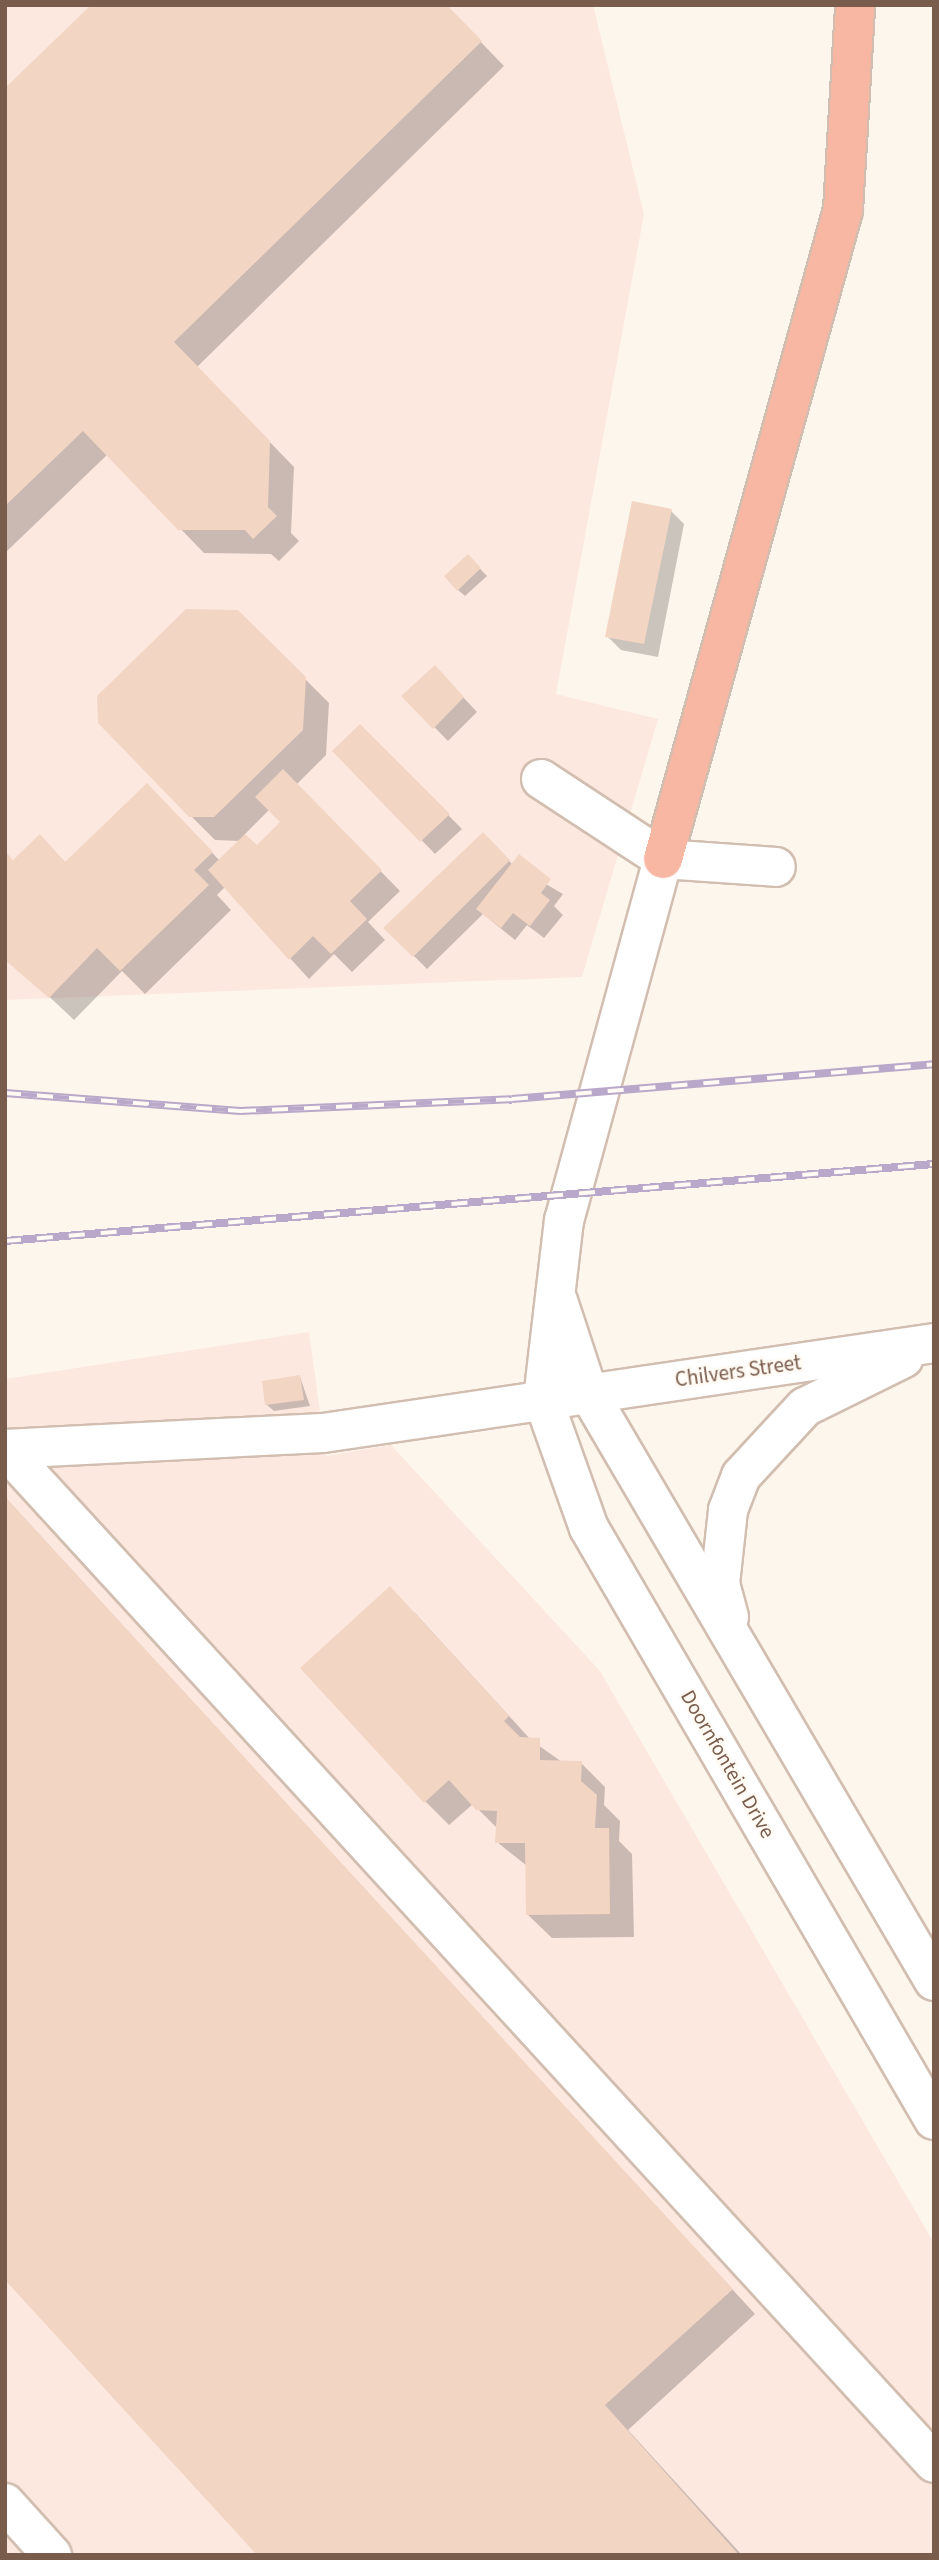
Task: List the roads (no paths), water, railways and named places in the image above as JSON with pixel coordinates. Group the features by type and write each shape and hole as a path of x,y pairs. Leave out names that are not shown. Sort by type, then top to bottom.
{"highway":[{"path":"663,859 843,209 855,5"}],"street":[{"path":"541,779 663,859 776,867"},
{"path":"543,1399 553,1286 620,996 663,859"},
{"path":"553,1286 588,1392 934,1981"},
{"path":"737,1643 720,1584 728,1510 741,1476 805,1407 934,1343"},
{"name":"Chilvers Street","path":"934,1343 323,1433 5,1448 934,2463"},
{"name":"Doornfontein Drive","path":"543,1399 589,1528 934,2120"},
{"path":"5,2503 52,2555"}],"railway":[{"path":"5,1093 240,1111 512,1099 934,1064"},
{"path":"5,1241 934,1164"}]}
